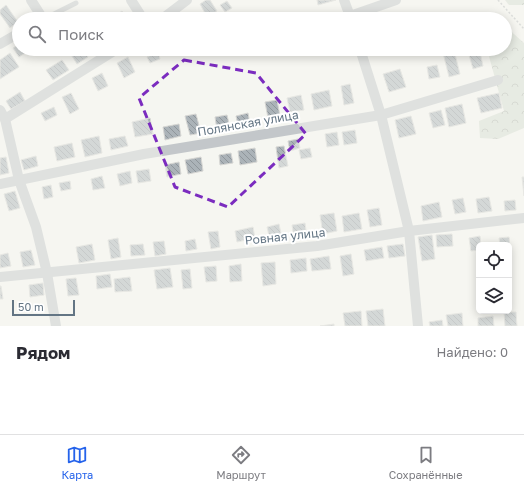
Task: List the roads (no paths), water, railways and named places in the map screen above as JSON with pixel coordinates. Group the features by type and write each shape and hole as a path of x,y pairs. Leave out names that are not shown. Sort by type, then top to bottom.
{"street":[{"path":"31,0 39,12"},
{"path":"131,0 139,12"},
{"path":"171,12 187,0"},
{"path":"344,0 348,12"},
{"path":"364,12 396,0"},
{"path":"0,44 12,37"},
{"path":"56,326 47,273 36,227 19,180 2,115 105,56"},
{"path":"362,56 381,115 409,231 418,326"},
{"name":"Полянская улица","path":"0,184 144,154 381,115 498,80"},
{"name":"Ровная улица","path":"0,277 317,246 409,231 524,218"}],"lane":[{"path":"57,12 76,3"}]}
